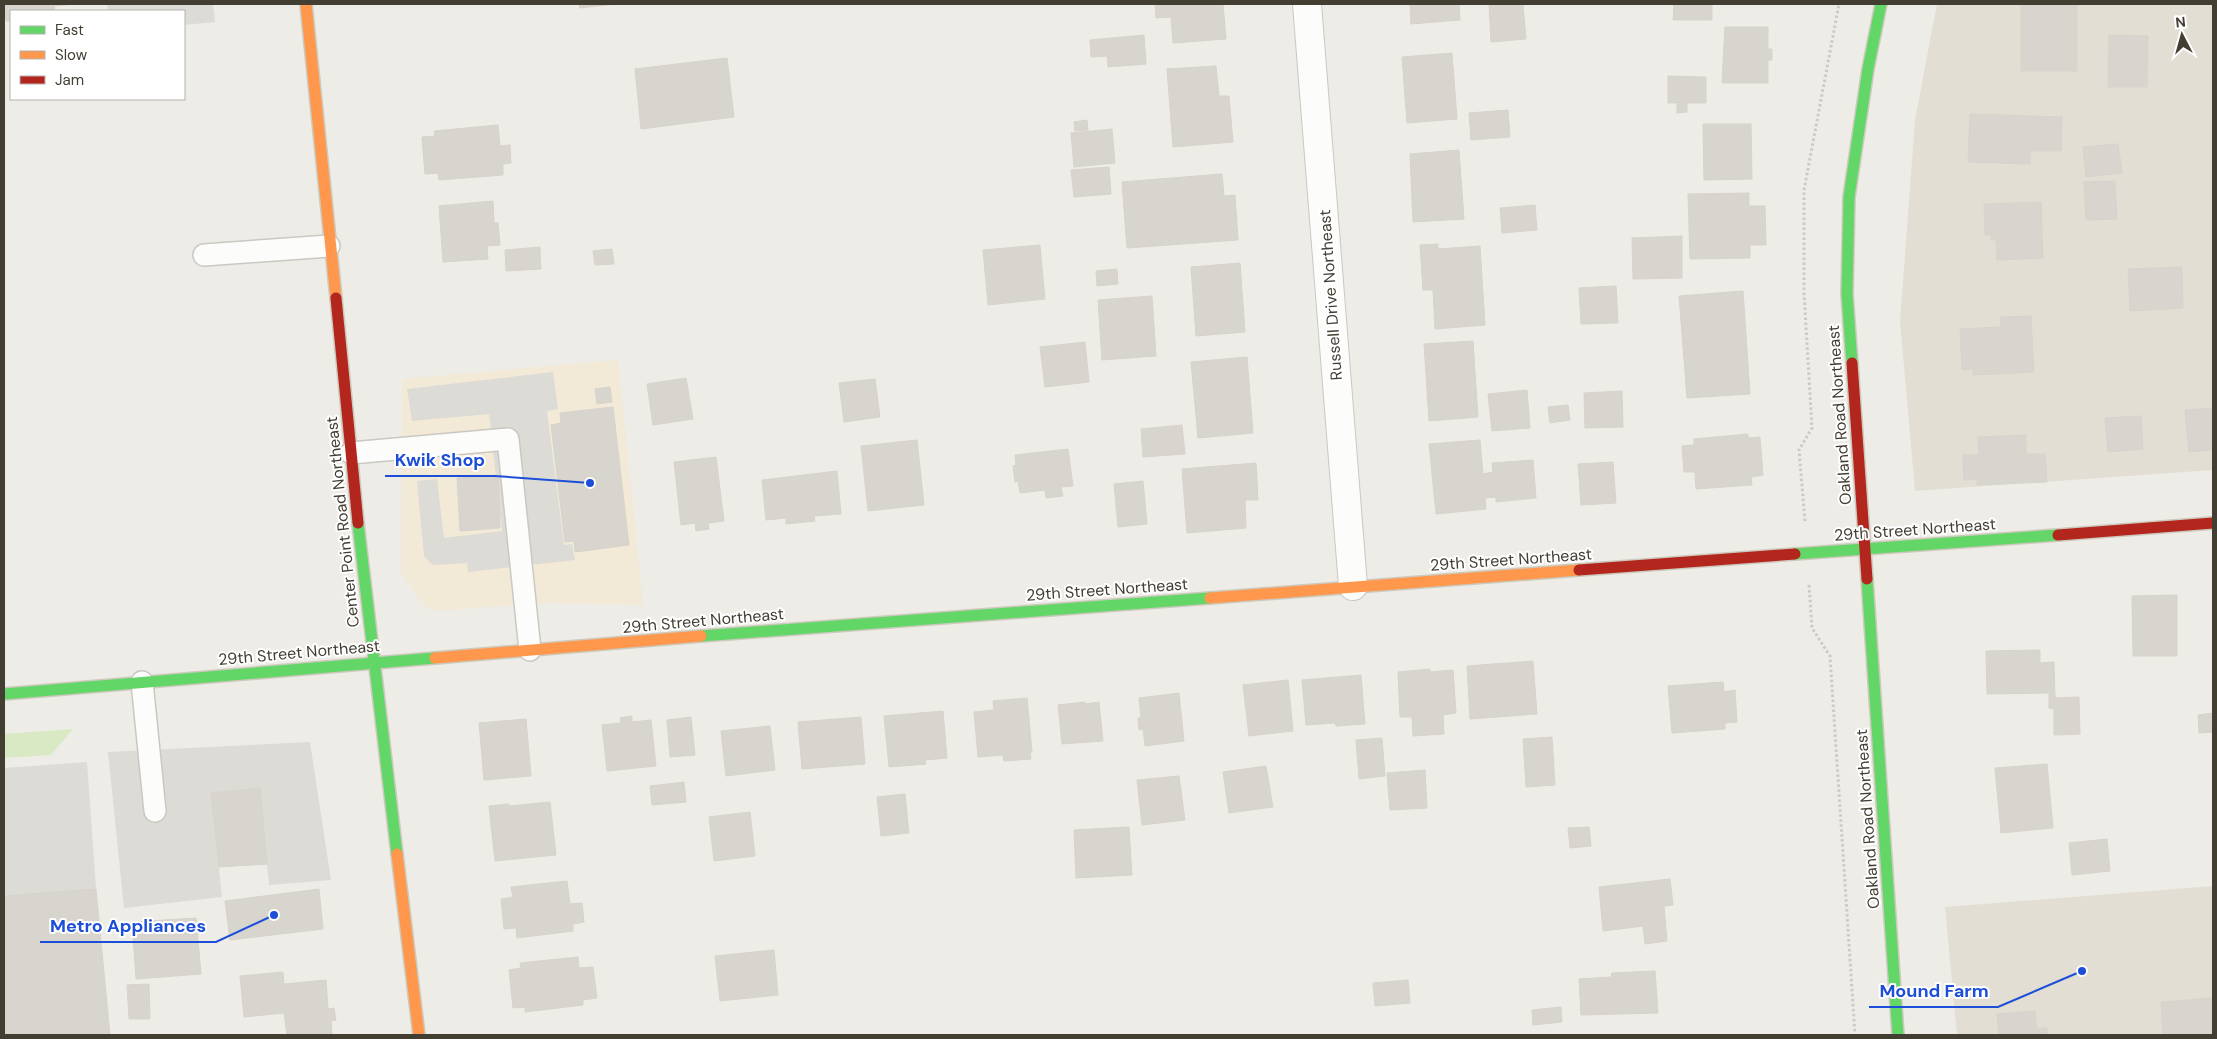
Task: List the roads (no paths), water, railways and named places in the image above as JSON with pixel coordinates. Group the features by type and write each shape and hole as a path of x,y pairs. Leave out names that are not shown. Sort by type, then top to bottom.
{"main road":[{"name":"Center Point Road Northeast","path":"306,4 329,246 373,663 419,1035"},
{"name":"Oakland Road Northeast","path":"1881,4 1868,69 1849,198 1847,294 1898,1035"},
{"name":"29th Street Northeast","path":"4,694 530,650 1353,586 1865,550 2213,522"}],"street":[{"name":"Russell Drive Northeast","path":"1307,4 1353,586"}],"lane":[{"path":"204,255 329,246"},
{"path":"352,453 508,439 530,650"},
{"path":"142,682 155,812"}],"place":[{"name":"Kwik Shop","path":"590,483"},
{"name":"Metro Appliances","path":"274,915"},
{"name":"Mound Farm","path":"2082,971"}]}
